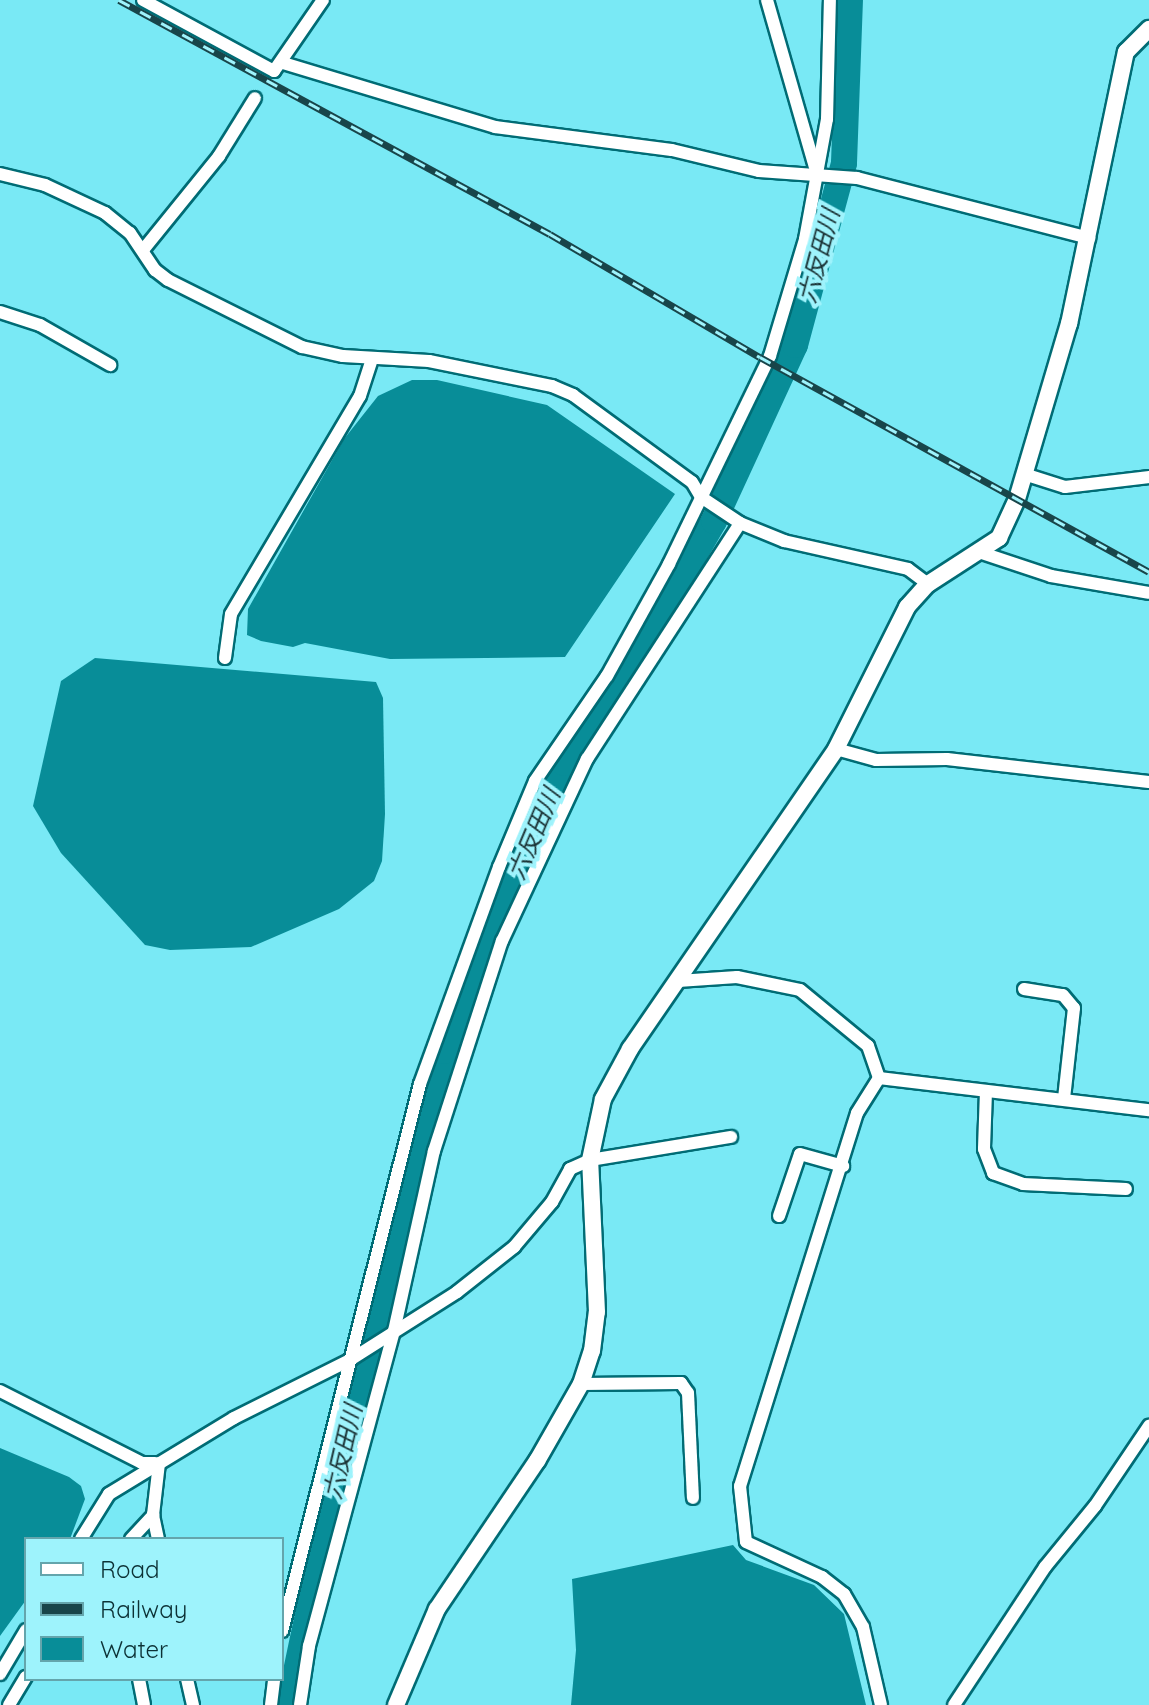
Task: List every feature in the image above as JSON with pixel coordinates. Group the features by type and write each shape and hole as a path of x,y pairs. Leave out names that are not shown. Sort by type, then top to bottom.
{"street":[{"path":"143,0 274,71 283,63 323,0"},
{"path":"767,0 817,174"},
{"path":"284,1623 420,1084 499,867 535,781 607,676 704,499 770,356 805,239 817,174 831,73 830,0"},
{"path":"396,1705 437,1609 537,1461 581,1384 597,1312 590,1160 603,1099 678,981 836,749 907,607 928,584 982,553 999,538 1024,474 1089,238 1126,52 1149,29"},
{"path":"283,63 495,127 550,138 672,150 759,171 857,178 1089,238"},
{"path":"143,250 219,156 255,98"},
{"path":"0,174 45,185 105,213 143,250 155,270 168,280 302,347 372,358 429,361 552,386 573,395 692,482 704,499 737,522 784,541 908,569 928,584"},
{"path":"0,312 40,325 110,365"},
{"path":"225,658 231,614 360,396 372,358"},
{"path":"1024,474 1065,487 1149,477"},
{"path":"300,1705 335,1541 391,1333 434,1151 502,941 587,759 737,522"},
{"path":"982,553 1051,576 1149,593"},
{"path":"836,749 876,760 947,759 1149,782"},
{"path":"678,981 737,977 800,990 868,1046 879,1078"},
{"path":"1024,989 1063,995 1074,1008 1064,1099"},
{"path":"879,1078 1149,1110"},
{"path":"879,1078 857,1113 843,1166 740,1486 746,1542 822,1577 844,1594 863,1627 881,1705"},
{"path":"986,1091 984,1149 993,1173 1023,1184 1126,1189"},
{"path":"82,1537 109,1494 159,1463 353,1357 457,1292 514,1247 552,1202 570,1169 590,1160 731,1137"},
{"path":"779,1216 800,1154 843,1166"},
{"path":"581,1384 681,1383 688,1393 693,1498"},
{"path":"0,1391 142,1463 159,1463"},
{"path":"954,1705 1045,1567 1095,1506 1149,1426"},
{"path":"158,1537 153,1515 159,1463"},
{"path":"133,1537 153,1515"},
{"path":"0,1674 24,1633"},
{"path":"9,1705 24,1680"},
{"path":"139,1681 144,1705"},
{"path":"187,1681 193,1705"},
{"path":"271,1705 274,1681"}],"water":[{"path":"412,380 437,380 547,405 675,494 565,657 390,659 305,643 293,647 247,635 248,609 344,439 378,396"},
{"path":"95,658 376,682 383,698 385,814 382,861 374,881 339,909 251,947 170,950 145,945 61,853 33,806 61,681"},
{"path":"0,1448 69,1477 81,1486 85,1499 71,1537 24,1537 24,1603 0,1636"},
{"path":"733,1545 746,1560 814,1585 844,1614 866,1705 571,1705 576,1650 572,1579"}],"waterway":[{"name":"六反田川","path":"289,1705 342,1452 444,1051 564,763 636,656 714,521 795,345 844,163 850,0"}],"railway":[{"path":"119,0 550,234 760,357 1149,572"}]}
